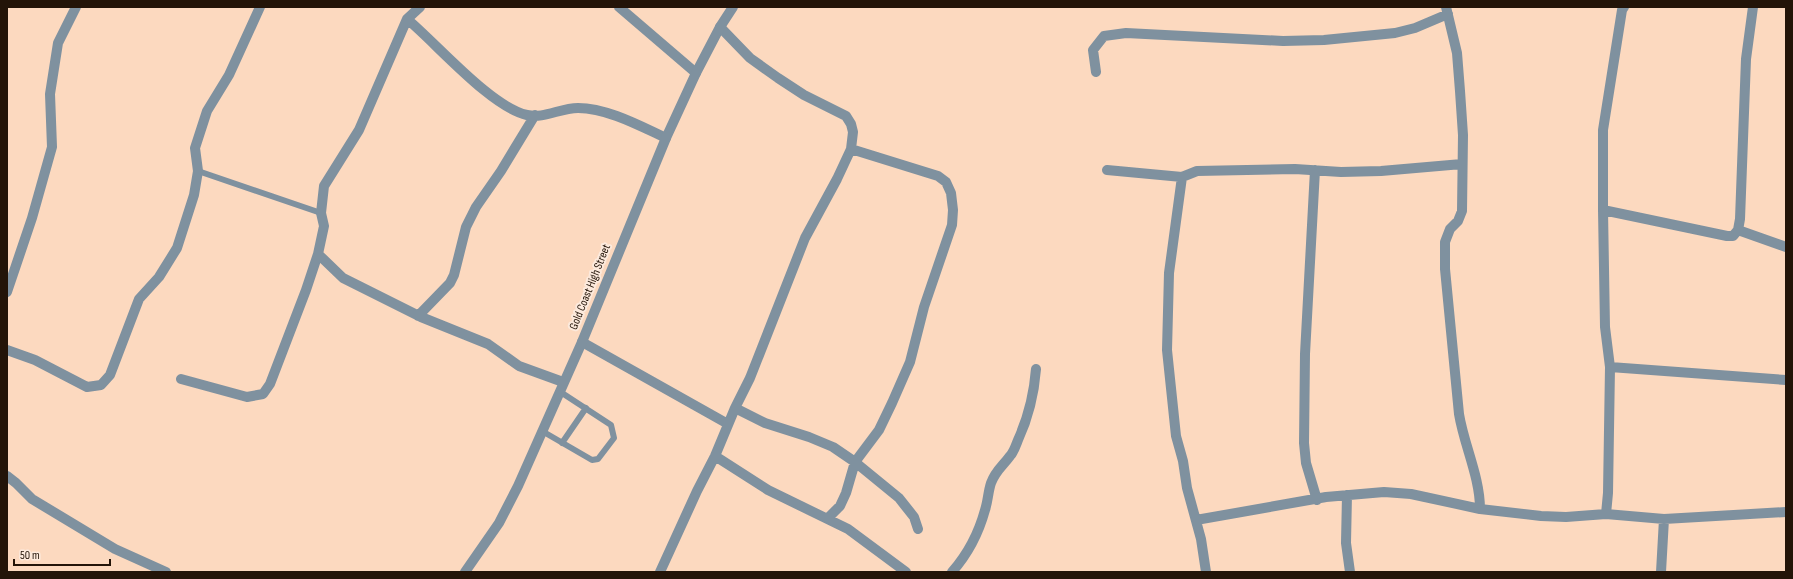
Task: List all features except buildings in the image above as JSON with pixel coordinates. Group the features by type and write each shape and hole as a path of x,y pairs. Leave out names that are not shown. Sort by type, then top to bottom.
{"street":[{"path":"7,292 32,218 52,147 50,94 58,44 76,7"},
{"path":"7,350 35,360 87,387 101,385 110,375 139,299 159,277 177,248 194,195 198,171 195,148 207,111 229,75 260,7"},
{"path":"181,379 247,397 263,394 270,384 306,290 318,254 324,226 321,213 324,186 359,130 407,19 420,7"},
{"path":"619,7 696,73"},
{"name":"Gold Coast High Street","path":"465,572 499,523 518,486 561,386 582,342 666,138 696,73 732,7"},
{"path":"1606,514 1608,493 1610,367 1605,327 1602,210 1603,130 1622,10 1624,7"},
{"path":"1602,210 1727,236 1733,236 1738,230 1740,219 1746,59 1753,7"},
{"path":"1096,72 1093,50 1104,36 1126,33 1283,41 1324,40 1395,33 1414,28 1447,10 1457,61 1463,135 1462,211 1458,221 1450,229 1445,242 1445,269 1460,419 1476,481 1480,509"},
{"path":"407,19 458,67 501,102 514,110 527,115 540,116 560,109 578,108 622,118 666,138"},
{"path":"660,572 750,378 805,238 837,180 851,149 853,132 851,124 846,116 804,95 750,58 720,27"},
{"path":"418,316 450,283 454,275 466,227 476,207 501,171 535,116"},
{"path":"828,518 840,506 846,493 855,462 879,430 910,362 932,286 946,248 952,225 953,210 951,193 946,182 938,176 851,149"},
{"path":"1107,170 1182,177 1197,171 1295,169 1381,171 1462,164"},
{"path":"1314,170 1305,354 1304,443 1306,463 1317,500"},
{"path":"1182,177 1169,273 1167,350 1176,436 1201,539 1206,572"},
{"path":"1738,230 1786,247"},
{"path":"318,254 343,278 418,316 488,344 519,366 561,386"},
{"path":"582,342 728,424"},
{"path":"1610,367 1786,380"},
{"path":"952,572 961,562 977,530 996,473 1002,463 1011,456 1026,423 1033,398 1036,369"},
{"path":"735,408 765,423 809,437 833,447 855,462 900,498 914,517 918,529"},
{"path":"715,456 768,490 798,506 828,518 848,529 906,572"},
{"path":"7,476 32,499 115,549 166,572"},
{"path":"1196,520 1347,495 1384,492 1402,492 1480,509 1566,517 1606,514 1664,519 1786,512"},
{"path":"1347,495 1346,543 1350,572"},
{"path":"1662,572 1664,519"}],"lane":[{"path":"198,171 321,213"},
{"path":"542,431 592,460 598,459 614,438 611,424 586,408 561,386"},
{"path":"562,443 586,408"}]}
